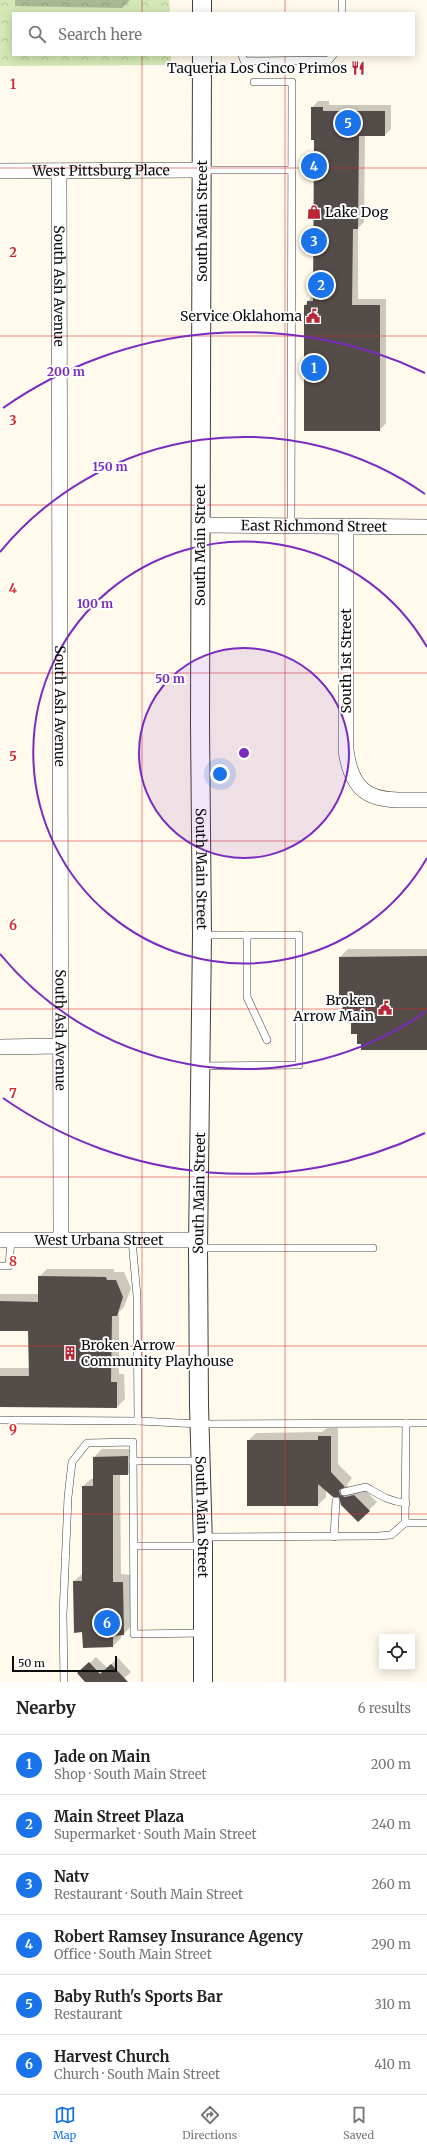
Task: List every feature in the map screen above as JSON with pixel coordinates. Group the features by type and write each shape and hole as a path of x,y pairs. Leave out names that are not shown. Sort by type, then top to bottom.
{"street":[{"path":"202,0 202,12"},
{"name":"South Main Street","path":"202,56 200,525 202,935 198,1244 200,1461 203,1542 203,1682"},
{"name":"West Pittsburg Place","path":"0,172 202,170"},
{"name":"South Ash Avenue","path":"60,171 61,1240"},
{"name":"East Richmond Street","path":"200,525 427,527"},
{"name":"South 1st Street","path":"346,526 346,750 348,766 353,778 363,790 382,800 427,800"},
{"path":"0,1047 61,1046"},
{"name":"West Urbana Street","path":"5,1240 132,1240 198,1244"}],"lane":[{"path":"342,0 342,12"},
{"path":"242,56 244,61 329,60 332,56"},
{"path":"254,82 292,82 291,526"},
{"path":"202,170 292,170"},
{"path":"201,317 292,317"},
{"path":"200,1066 299,1065 299,935 202,935"},
{"path":"247,935 247,997 267,1040"},
{"path":"0,1266 9,1266 5,1240"},
{"path":"132,1240 138,1296 138,1421"},
{"path":"198,1244 373,1248"},
{"path":"0,1420 138,1421 200,1424 427,1423"},
{"path":"405,1523 406,1423"},
{"path":"64,1682 63,1615 68,1497 72,1462 87,1443 133,1442 134,1634 203,1633"},
{"path":"133,1461 200,1461"},
{"path":"344,1492 366,1487 384,1498 396,1502 406,1503"},
{"path":"334,1536 336,1501"},
{"path":"134,1546 334,1536 391,1535 405,1523 427,1523"}],"green space":[{"path":"0,0 169,0 170,12 12,12 12,56 171,56 171,65 0,66"}],"building":[{"path":"311,107 323,107 323,111 385,111 385,136 359,136 358,229 353,229 352,305 380,305 380,431 304,431 304,305 307,305 307,301 313,301 314,140 311,140"},
{"name":"Broken Arrow Main","path":"427,956 427,1050 361,1050 361,1044 357,1044 357,1034 351,1034 351,1016 342,1016 343,1000 339,1000 339,957"},
{"name":"Broken Arrow Community Playhouse","path":"38,1276 106,1277 107,1280 116,1280 123,1297 117,1316 112,1316 111,1382 117,1382 117,1408 0,1407 0,1376 29,1376 28,1331 0,1331 0,1301 38,1302"},
{"path":"318,1436 331,1436 331,1472 345,1487 339,1490 340,1495 345,1497 354,1495 370,1511 358,1522 341,1505 339,1497 333,1497 318,1484 318,1506 247,1506 247,1440 318,1440"},
{"path":"128,1456 128,1475 113,1475 113,1582 123,1582 124,1635 113,1636 113,1647 83,1648 82,1632 74,1633 73,1581 82,1581 82,1486 93,1486 93,1457"},
{"path":"89,1662 100,1674 111,1664 128,1682 85,1682 77,1673"}],"place":[{"name":"Taqueria Los Cinco Primos","path":"358,68"},
{"name":"Baby Ruth's Sports Bar","path":"348,123"},
{"name":"Robert Ramsey Insurance Agency","path":"314,166"},
{"name":"Lake Dog","path":"314,212"},
{"name":"Natv","path":"314,241"},
{"name":"Main Street Plaza","path":"321,285"},
{"name":"Service Oklahoma","path":"313,316"},
{"name":"Jade on Main","path":"314,368"},
{"name":"Broken Arrow Main","path":"385,1008"},
{"name":"Broken Arrow Community Playhouse","path":"70,1353"},
{"name":"Harvest Church","path":"107,1623"}]}
